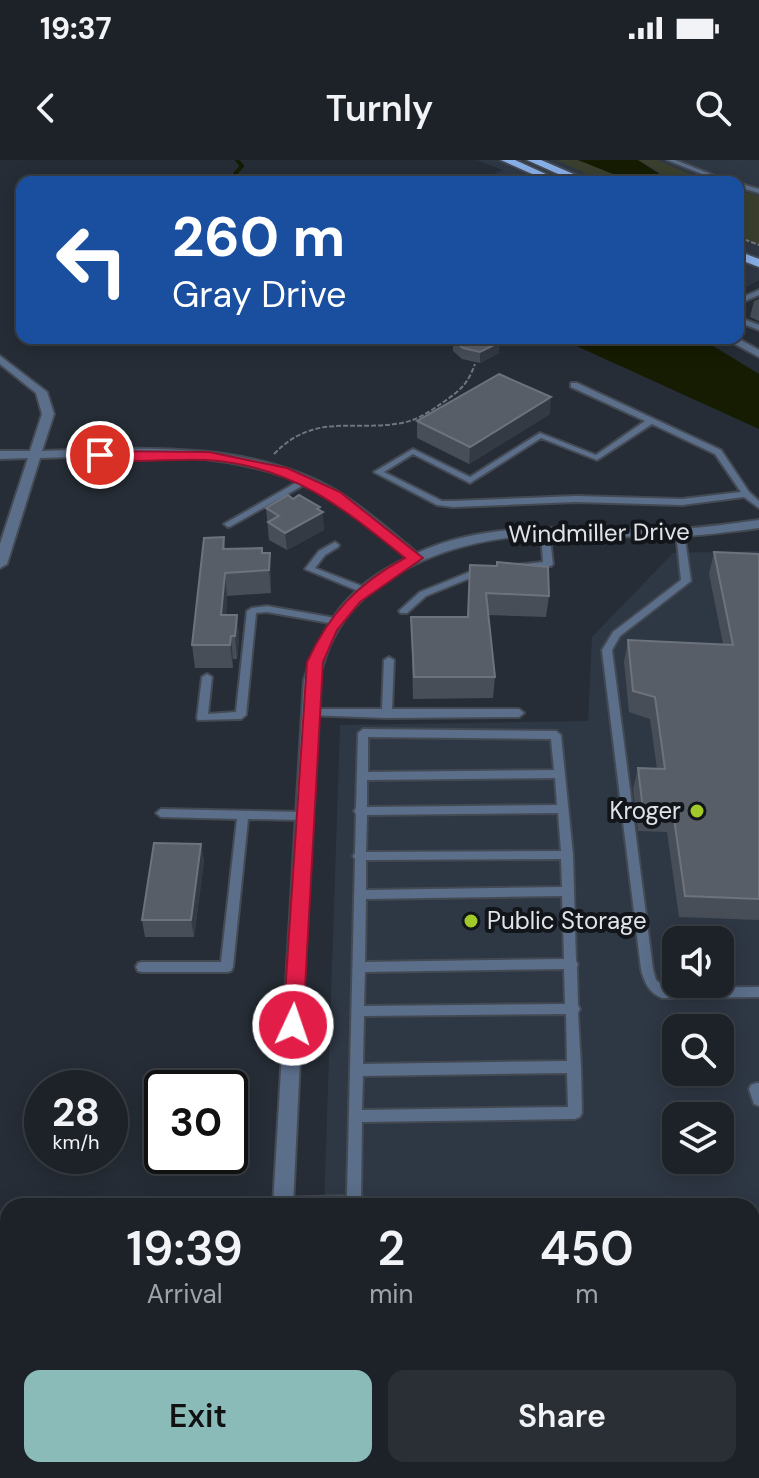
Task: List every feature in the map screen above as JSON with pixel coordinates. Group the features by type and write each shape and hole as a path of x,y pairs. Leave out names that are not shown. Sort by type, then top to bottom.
{"main road":[{"path":"506,160 545,176"},
{"path":"532,160 571,176"}],"street":[{"path":"740,344 759,354"},
{"path":"0,359 34,385 44,397 48,414 0,564"},
{"path":"0,455 187,455 265,466 306,480 335,495 415,558"},
{"name":"Windmiller Drive","path":"283,1198 310,713 315,662 335,621 364,590 415,558 467,541 545,531 680,532 759,524"}],"lane":[{"path":"670,160 712,176"},
{"path":"574,385 718,452 746,494 759,505"},
{"path":"651,421 597,458 540,435 470,480 413,451 378,472 440,503 453,504 576,499 682,502 746,494"},
{"path":"228,524 306,480"},
{"path":"505,568 548,564 545,531"},
{"path":"680,532 686,581 616,634 607,650 647,969 650,982 662,993 759,992"},
{"path":"335,545 322,553 310,569 364,590"},
{"path":"404,611 423,594 449,581 491,569"},
{"path":"207,677 202,718 241,715 252,611 267,609 335,621"},
{"path":"387,714 389,660"},
{"path":"310,713 519,713"},
{"path":"354,1198 359,811 363,733 556,735 567,855 575,1113 356,1116"},
{"path":"361,776 560,774"},
{"path":"359,811 563,809"},
{"path":"161,813 304,816"},
{"path":"142,967 227,967 243,816"},
{"path":"359,856 567,855"},
{"path":"359,895 568,891"},
{"path":"358,967 572,964"},
{"path":"358,1011 574,1009"},
{"path":"357,1070 575,1067"},
{"path":"759,1089 756,1089 759,1100"}],"path":[{"path":"265,466 291,437 307,428 405,423 467,386 475,364"}],"shaded area":[{"path":"477,160 759,160 759,280 744,289 744,176 488,176 503,170"},
{"path":"556,160 578,160 619,176 592,176"},
{"path":"578,160 638,160 661,175 618,176"},
{"path":"638,160 657,160 690,174 656,176 659,172"},
{"path":"744,192 759,196 759,245 744,239"},
{"path":"572,344 710,344 759,374 759,429"},
{"name":"Public Storage","path":"759,551 759,1198 324,1198 340,725 588,721 592,637 673,553"}],"building":[{"path":"458,344 496,344 480,352"},
{"path":"499,374 551,397 470,447 417,421"},
{"path":"288,495 293,499 299,495 323,512 285,533 268,522 279,516 266,508"},
{"path":"224,537 223,549 262,548 262,553 270,553 269,570 225,573 221,615 237,615 235,636 231,636 230,645 192,645 204,538"},
{"name":"Kroger","path":"714,552 759,554 759,899 685,896 673,811 643,810 638,768 665,769 655,697 633,691 628,640 733,645"},
{"path":"497,562 548,567 549,596 486,593 495,677 414,677 411,617 468,617 470,565 497,566"},
{"path":"154,843 201,844 191,920 142,920"}],"waterway":[{"path":"235,176 242,166 237,160"}],"place":[{"name":"Kroger","path":"697,811"},
{"name":"Public Storage","path":"471,921"}],"route":[{"path":"100,455 209,456 282,471 335,495 415,558 386,574 354,599 330,628 315,662 311,680 293,1025"}]}
